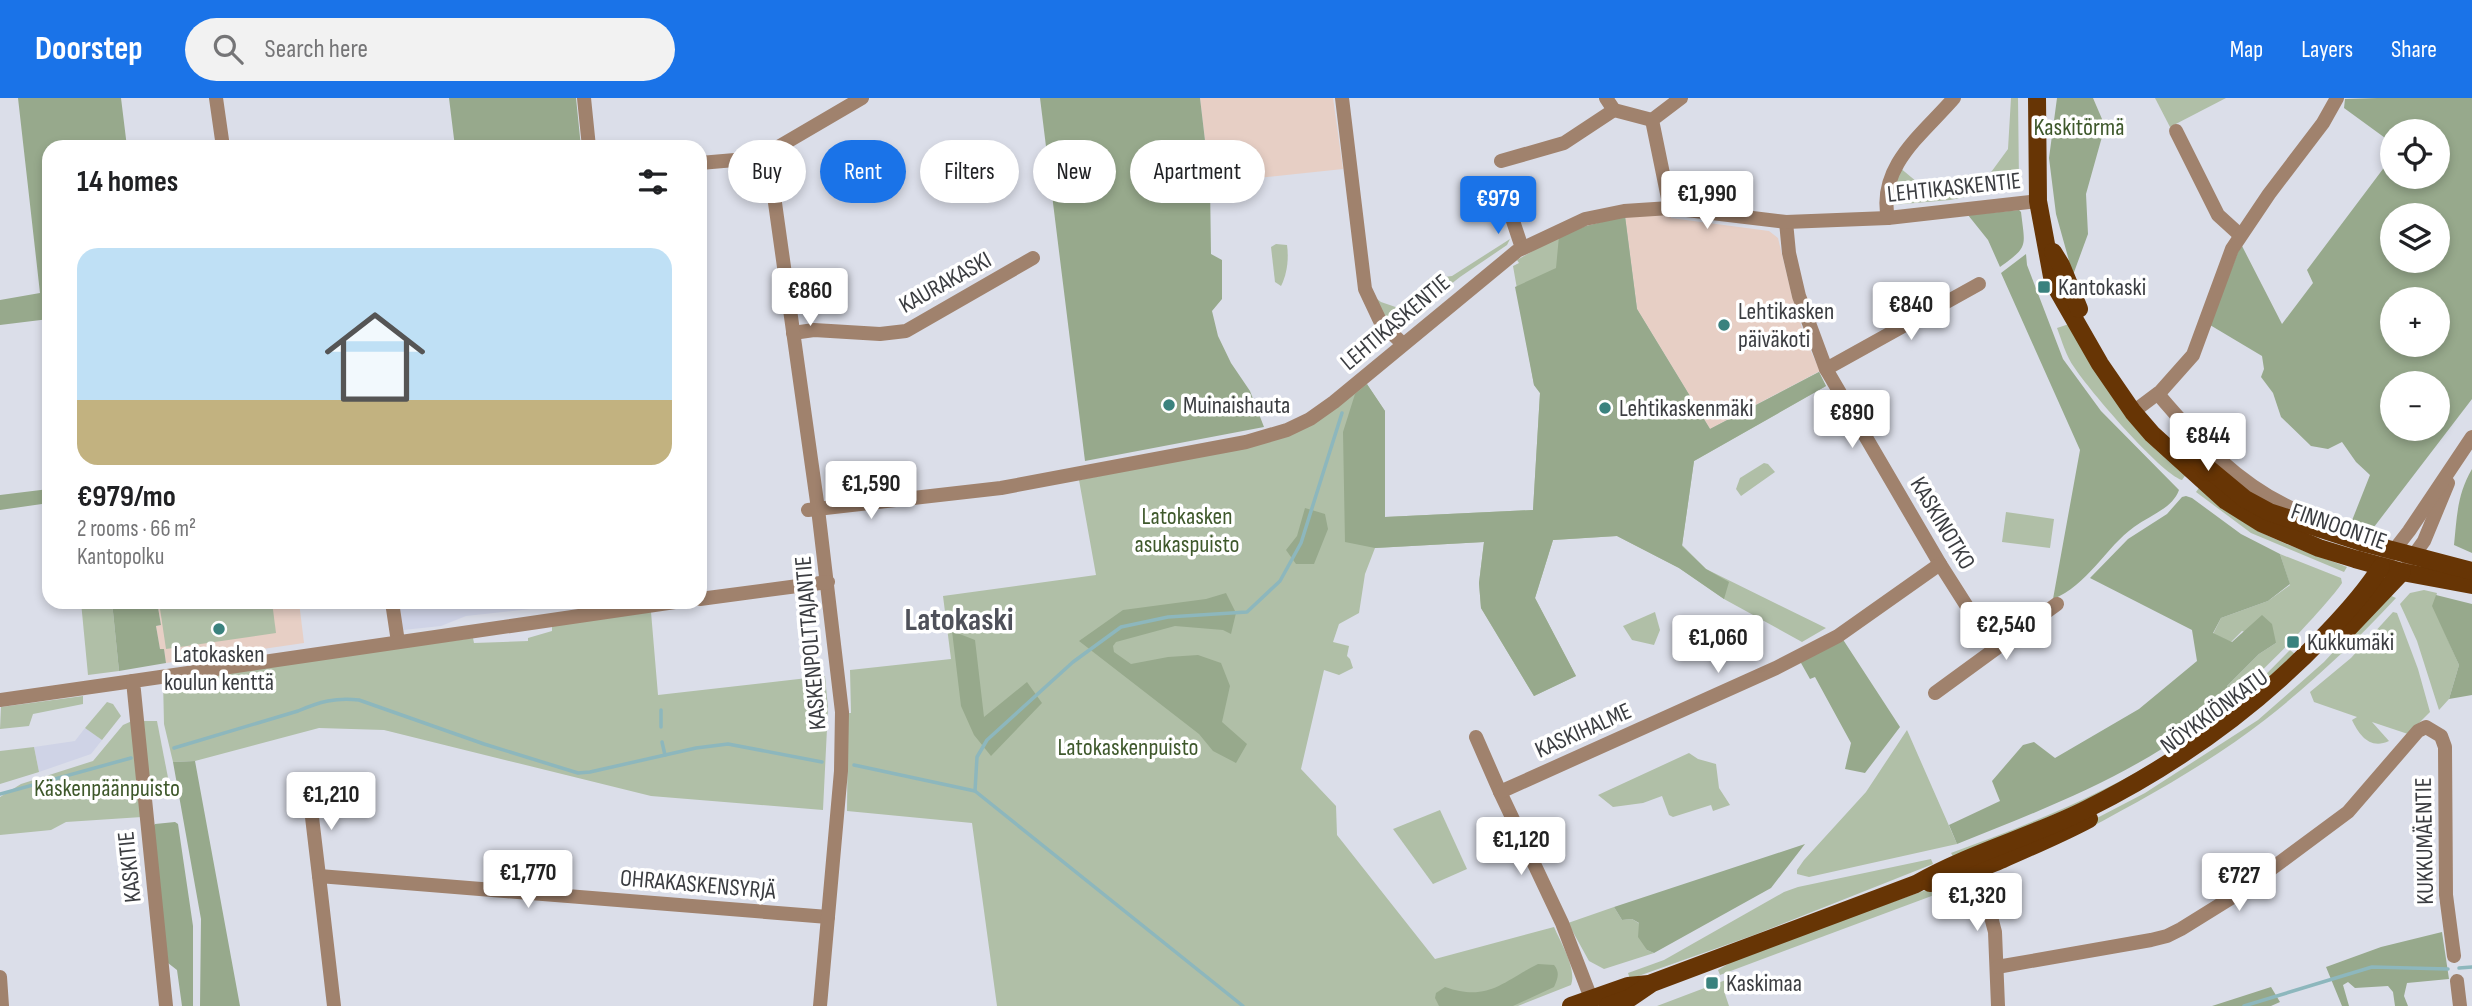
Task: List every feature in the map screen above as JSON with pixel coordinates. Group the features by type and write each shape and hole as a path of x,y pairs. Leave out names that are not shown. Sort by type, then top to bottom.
{"main road":[{"name":"FINNOONTIE","path":"2037,98 2038,201 2053,282 2100,364 2137,409 2152,435 2245,514 2319,548 2381,567 2472,585"},
{"name":"FINNOONTIE","path":"2137,409 2245,499 2269,512 2393,551 2472,571"},
{"name":"NÖYKKIÖNKATU","path":"1608,1006 1630,998 1652,984 1916,884 1942,881 2144,778 2201,743 2254,702 2309,652 2354,604 2381,567"},
{"name":"NÖYKKIÖNKATU","path":"1973,864 2061,834 2148,788 2209,748 2263,710 2315,662 2402,572"},
{"name":"NÖYKKIÖNKATU","path":"1571,1006 1593,1002 1628,986 1652,984"}],"street":[{"path":"216,98 222,140"},
{"path":"584,98 588,140"},
{"path":"790,140 862,98"},
{"path":"1342,98 1365,289 1381,323 1403,344"},
{"path":"1652,120 1681,98"},
{"path":"1888,218 1886,195 1896,163 1954,98"},
{"path":"2137,409 2158,394 2193,355 2225,264 2240,235 2323,123 2337,98"},
{"path":"1500,161 1564,144 1610,104 1652,120"},
{"path":"1652,120 1670,208"},
{"path":"2176,131 2218,215 2240,235"},
{"path":"707,162 728,161"},
{"name":"LEHTIKASKENTIE","path":"813,510 1001,488 1246,442 1287,430 1310,419 1334,402 1522,248 1585,219 1624,211 1670,208 1786,222 1888,218 2038,201"},
{"name":"KASKENPOLTTAJANTIE","path":"775,203 813,510 828,582 842,712 841,771 820,1006"},
{"path":"1510,212 1522,248"},
{"name":"KASKINOTKO","path":"1786,222 1789,253 1799,296 1826,369 1940,564 1994,649"},
{"name":"KAURAKASKI","path":"793,333 814,330 880,334 906,331 1033,258"},
{"path":"1826,369 1979,284"},
{"path":"2158,394 2213,454 2270,498 2293,509"},
{"name":"NÖYKKIÖNKATU","path":"2381,567 2472,437"},
{"name":"NÖYKKIÖNKATU","path":"2402,572 2424,541 2442,502 2452,469"},
{"name":"KASKIHALME","path":"1500,792 1776,668 1838,636 1940,564"},
{"path":"707,598 828,582"},
{"path":"1935,693 2057,604"},
{"path":"393,609 398,642"},
{"path":"0,700 612,609"},
{"name":"KASKITIE","path":"133,681 166,1006"},
{"name":"KUKKUMÄENTIE","path":"1997,967 2151,940 2181,929 2248,886 2348,812 2418,731 2426,727 2441,736 2445,747 2446,895 2454,956"},
{"path":"1476,737 1562,923 1593,1002"},
{"path":"309,792 334,1006"},
{"path":"1973,864 1991,915 1998,1006"},
{"name":"OHRAKASKENSYRJÄ","path":"318,876 828,917"},
{"path":"0,977 2,1006"},
{"path":"2457,981 2460,1006"}],"shaded area":[{"path":"1200,98 1333,98 1343,169 1265,177 1265,140 1205,140"},
{"name":"Lehtikasken päiväkoti","path":"1670,213 1671,218 1769,231 1778,238 1806,341 1820,371 1710,429 1637,309 1625,216"},
{"path":"158,609 300,609 304,643 166,663 164,650 160,650 156,626 161,625"},
{"path":"398,609 531,609 466,616 441,626 403,630"},
{"path":"85,728 102,740 91,754 39,772 34,747 75,741"}],"green space":[{"path":"18,98 121,98 126,140 42,140 42,320 0,325 0,300 40,293"},
{"path":"449,98 576,98 580,140 454,140"},
{"path":"1040,98 1200,98 1205,140 1130,140 1130,203 1210,203 1211,254 1222,260 1222,299 1212,311 1218,336 1231,363 1250,391 1264,427 1085,461 1053,203 1116,203 1116,140 1045,140"},
{"path":"2011,98 2018,98 2019,182 2014,187 1950,200 1892,205 1899,167 1935,197 1969,192 1989,175 2008,149"},
{"name":"Kaskitörmä","path":"2057,98 2093,98 2105,126 2086,194 2088,234 2073,275 2056,214 2049,158"},
{"path":"2155,98 2226,98 2170,127"},
{"path":"2472,98 2472,399 2450,428 2450,371 2380,371 2380,441 2440,441 2374,527 2351,523 2370,475 2356,462 2342,442 2328,449 2311,446 2281,417 2273,393 2261,377 2264,369 2262,356 2210,325 2241,244 2282,324 2313,283 2307,270 2380,173 2380,189 2450,189 2450,119 2380,119 2380,134 2344,108 2345,99"},
{"path":"2019,210 2023,245 2000,267 1988,240 1968,215"},
{"name":"Latokaskenpuisto","path":"1625,216 1637,309 1710,429 1819,372 1826,386 1694,461 1682,545 1706,569 1826,628 1802,642 1724,599 1679,568 1617,536 1553,540 1535,598 1576,676 1534,696 1481,608 1479,583 1484,542 1375,548 1365,574 1359,613 1339,624 1333,642 1349,646 1347,656 1353,668 1339,675 1324,670 1301,769 1336,806 1337,835 1435,959 1554,927 1570,964 1571,985 1518,1006 997,1006 972,823 847,811 850,670 951,659 943,596 1096,575 1079,480 1258,445 1364,380 1385,411 1385,517 1533,510 1540,393 1534,385 1513,266 1519,263 1517,260 1559,236"},
{"path":"1625,216 1637,309 1710,429 1819,372 1826,386 1694,461 1682,546 1706,569 1729,582 1724,599 1679,568 1617,536 1553,540 1535,598 1576,676 1534,696 1481,608 1479,583 1484,542 1375,548 1345,542 1343,432 1355,394 1367,384 1385,411 1385,517 1533,510 1540,393 1534,385 1515,287 1556,268 1559,236"},
{"path":"1510,239 1507,245 1460,277 1394,329 1374,301 1377,299 1413,313 1430,298 1428,279 1452,276"},
{"path":"1276,244 1287,245 1287,266 1281,286 1275,282 1271,247"},
{"path":"2026,254 2027,265 2063,359 2101,411 2179,490 2166,507 2124,535 2076,585 2053,599 2080,450 2001,273"},
{"path":"2072,323 2187,473 2182,480 2158,463 2142,447 2074,367 2057,328"},
{"path":"1764,463 1775,472 1741,496 1736,489 1740,478"},
{"path":"2472,469 2472,553 2454,545 2461,497"},
{"path":"2201,485 2234,515 2268,536 2347,567 2344,572 2251,533 2196,492"},
{"path":"42,490 42,504 0,510 0,495"},
{"path":"2186,496 2241,534 2280,554 2290,584 2268,601 2221,618 2213,633 2232,642 2262,615 2272,624 2276,643 2259,654 2227,686 2228,696 2236,694 2205,720 2172,742 2103,781 1957,844 1949,825 2000,801 1992,781 2023,745 2034,742 2055,758 2139,709 2197,661 2192,630 2090,578 2128,539 2167,514"},
{"path":"1305,508 1325,514 1328,529 1314,564 1296,564 1286,550 1297,536"},
{"path":"2006,512 2054,519 2050,548 2002,542"},
{"path":"2280,554 2341,578 2342,583 2306,626 2269,663 2228,697 2227,686 2259,654 2276,643 2242,631 2231,642 2213,634 2221,618 2268,601 2290,585"},
{"path":"2424,590 2437,593 2433,606 2459,665 2449,699 2439,710 2417,641 2400,604 2410,593"},
{"path":"1226,593 1236,613 1231,634 1223,630 1175,626 1116,642 1113,646 1114,652 1131,664 1198,655 1221,663 1230,686 1222,722 1247,744 1236,763 1213,751 1199,734 1079,641 1123,610 1206,599"},
{"path":"2387,594 2396,598 2333,661 2266,719 2195,768 2069,839 2074,830 2145,793 2258,720 2324,662"},
{"path":"2436,595 2472,604 2472,695 2449,699 2459,665 2432,606"},
{"path":"82,609 113,609 119,671 88,675"},
{"path":"113,609 158,609 161,625 156,626 160,649 164,649 166,663 119,671"},
{"name":"Latokasken koulun kenttä","path":"160,609 273,609 276,633 166,649"},
{"path":"651,612 658,695 825,676 828,708 823,810 651,796 384,730 319,728 195,761 173,762 164,724 163,680 473,638 474,643 528,641 528,638 552,631 552,626"},
{"path":"1655,612 1660,630 1654,645 1632,640 1623,626"},
{"path":"2393,612 2397,613 2418,669 2430,712 2408,734 2372,722 2389,741 2376,744 2366,740 2358,731 2352,720 2357,717 2314,702 2310,692 2351,658"},
{"path":"952,631 975,640 984,717 1027,682 1042,703 991,756 974,735 961,706"},
{"path":"1842,638 1900,727 1865,773 1845,769 1851,743 1815,677 1810,679 1801,663 1803,654"},
{"path":"2290,650 2295,654 2229,715 2121,785 1954,858 1951,853 2059,810 2128,777 2162,757 2225,713"},
{"path":"83,696 83,704 33,714 29,726 0,729 1,707"},
{"path":"107,702 113,704 121,716 102,740 85,728"},
{"name":"Käskenpäänpuisto","path":"132,721 142,817 66,822 51,830 0,835 0,797 21,784 93,761 123,725"},
{"path":"143,721 157,721 170,788 150,791"},
{"path":"1907,730 1957,844 1809,877 1797,874 1804,860 1866,792"},
{"path":"34,747 39,772 0,784 0,751"},
{"path":"1689,753 1698,759 1716,764 1719,788 1730,805 1713,811 1711,805 1673,817 1669,815 1662,796 1643,803 1613,807 1598,795"},
{"path":"195,761 240,1006 200,1006 201,919 173,762"},
{"path":"1440,810 1467,869 1433,884 1393,829"},
{"path":"155,824 178,824 193,926 193,1006 182,1006 177,970 168,963 153,827"},
{"path":"1805,844 1771,888 1654,953 1647,950 1638,937 1639,923 1632,919 1622,920 1614,907"},
{"path":"1931,859 1933,864 1754,935 1630,979 1628,973 1664,960 1784,892"},
{"path":"1943,884 1945,891 1720,975 1718,970 1741,956"},
{"path":"1614,907 1622,920 1632,919 1640,924 1647,950 1654,953 1604,969 1589,961 1568,923"},
{"path":"2442,932 2449,979 2407,983 2404,996 2408,1006 2395,1006 2393,992 2388,986 2355,988 2348,982 2343,985 2349,1006 2342,1006 2326,967 2381,947"},
{"path":"1538,964 1554,965 1558,975 1554,987 1513,1006 1439,1006 1435,998 1436,993 1445,987 1473,992 1494,988"},
{"path":"1731,978 1732,982 1725,994 1729,1006 1657,1006"},
{"path":"2271,987 2280,1002 2271,1006 2212,1006"}],"waterway":[{"path":"975,791 977,757 987,740 1073,662 1121,627 1168,617 1247,612 1280,581 1301,543 1342,413"},
{"path":"174,748 320,703 351,699 578,773 696,748 728,744 822,762"},
{"path":"661,710 661,727"},
{"path":"662,742 665,755"},
{"path":"0,794 131,758"},
{"path":"854,765 975,791 1243,1006"},
{"path":"2244,1006 2372,967 2448,969"},
{"path":"2459,968 2472,967"}],"place":[{"name":"Kantokaski","path":"2044,287"},
{"name":"Lehtikasken päiväkoti","path":"1724,325"},
{"name":"Muinaishauta","path":"1169,405"},
{"name":"Lehtikaskenmäki","path":"1605,408"},
{"name":"Latokasken koulun kenttä","path":"219,629"},
{"name":"Kukkumäki","path":"2293,642"},
{"name":"Kaskimaa","path":"1712,983"}],"district":[{"name":"Latokaski","path":"959,619"}],"park label":[{"name":"Latokasken asukaspuisto","path":"1187,530"}]}
